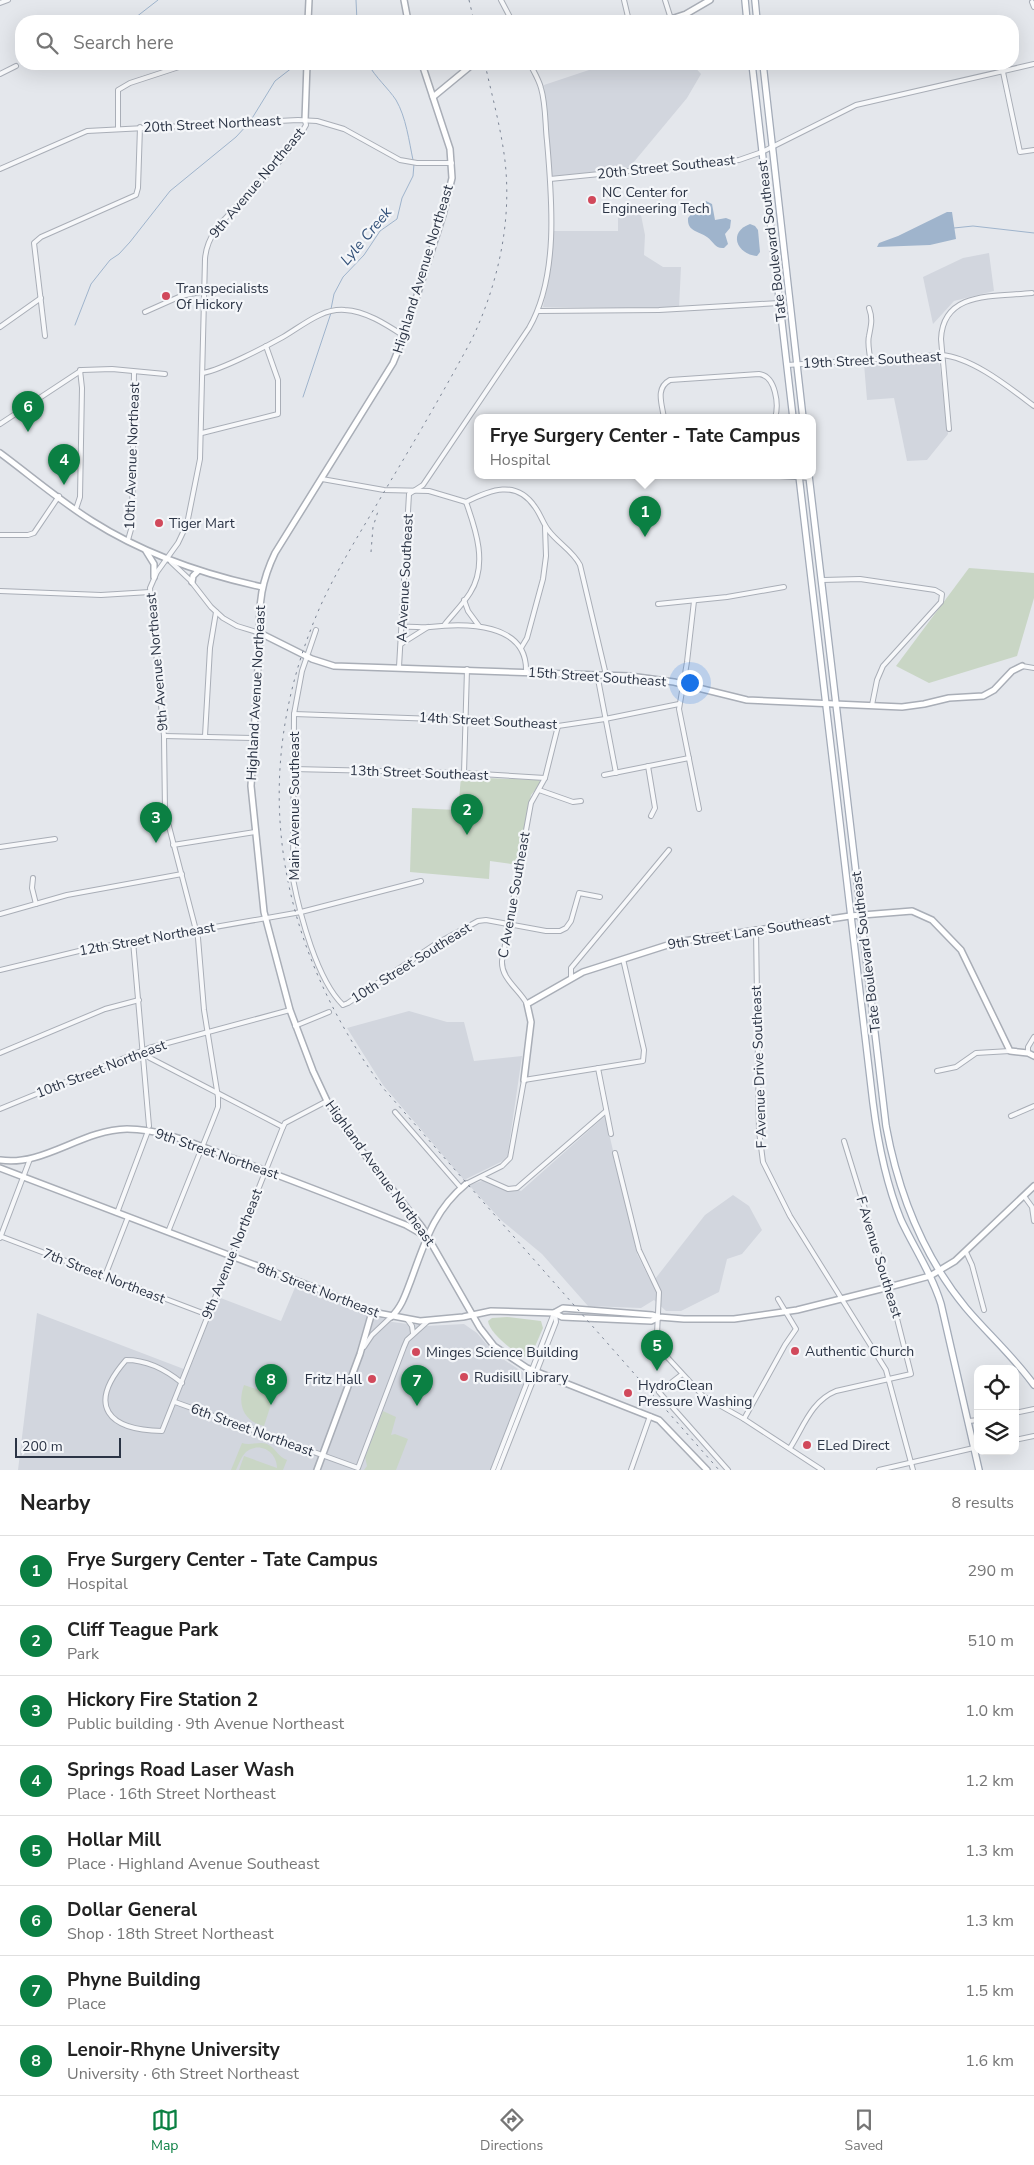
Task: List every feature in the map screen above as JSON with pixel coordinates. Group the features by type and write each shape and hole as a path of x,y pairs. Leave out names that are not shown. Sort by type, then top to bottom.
{"main road":[{"path":"308,15 309,0"},
{"path":"404,0 407,15"},
{"path":"679,15 709,0"},
{"path":"745,0 746,15"},
{"path":"755,0 756,15"},
{"name":"9th Avenue Northeast","path":"305,120 307,70"},
{"name":"Highland Avenue Northeast","path":"424,70 450,149 452,163 448,196 404,336 390,370 275,553 262,587 252,738 251,786 265,919 290,1010 312,1071 327,1101 347,1132 422,1227 472,1315"},
{"path":"433,97 466,70"},
{"name":"Tate Boulevard Southeast","path":"753,70 793,414"},
{"name":"Tate Boulevard Southeast","path":"763,70 803,414"},
{"path":"0,453 97,524 128,540 167,559 198,570 262,587"},
{"name":"Tate Boulevard Southeast","path":"799,479 850,916 880,1150 902,1220 930,1276 943,1308 974,1440"},
{"name":"Tate Boulevard Southeast","path":"810,479 886,1126 892,1157 909,1210 940,1270 967,1308 1034,1385"},
{"path":"142,547 150,554 154,564 154,577"},
{"path":"192,582 193,576 198,570"},
{"name":"15th Street Southeast","path":"260,633 308,657 334,666 646,677 747,700 912,706 949,698 983,696 994,690 1012,671 1022,666"},
{"name":"9th Street Lane Southeast","path":"527,1004 571,978 677,942 850,916 909,911 921,914 941,928 964,956 1004,1043 1010,1051"},
{"name":"C Avenue Southeast","path":"524,1080 531,1022 527,1004"},
{"path":"1010,1051 1028,1053 1034,1056"},
{"name":"9th Street Northeast","path":"0,1160 30,1159 100,1133 149,1128 265,1170 406,1225 427,1238"},
{"name":"8th Street Northeast","path":"0,1168 372,1312 391,1317 406,1320 428,1320 500,1310 554,1313"},
{"path":"391,1317 402,1303 438,1213 466,1184"},
{"path":"554,1313 562,1317 584,1318 715,1320 786,1312 889,1287 930,1276 966,1252 1034,1186"},
{"path":"554,1313 563,1308 652,1315 659,1318"},
{"path":"317,1470 360,1354 372,1312"},
{"path":"472,1315 494,1346 514,1360 534,1370 650,1416 666,1425 707,1470"},
{"name":"Tate Boulevard Southeast","path":"977,1455 979,1470"}],"street":[{"path":"0,3 8,0"},
{"path":"501,0 509,15"},
{"path":"624,0 628,15"},
{"path":"665,0 670,15"},
{"path":"1032,2 1034,7"},
{"name":"20th Street Southeast","path":"1019,68 1034,64"},
{"path":"0,74 15,66"},
{"path":"118,128 118,90 130,83 170,70"},
{"path":"413,491 423,486 529,328 538,311 550,250 552,206 542,93 532,70"},
{"name":"20th Street Southeast","path":"550,179 726,162 762,152 856,105 1011,70"},
{"path":"1003,72 1020,152 1034,150"},
{"name":"20th Street Northeast","path":"0,168 81,132 118,128 305,120 327,123 344,129 400,160 417,163 452,163"},
{"name":"9th Avenue Northeast","path":"218,1094 207,1032 196,930 164,805 164,736 150,584 178,542 187,524 200,459 205,254 208,242 213,233 292,145 306,125 305,120"},
{"path":"45,336 34,256 35,242 41,237 137,194 140,127"},
{"path":"145,312 182,296 205,291"},
{"path":"948,429 941,355 942,326 947,316 956,306 976,298 1032,292"},
{"path":"0,327 41,298"},
{"path":"538,311 668,310 779,303"},
{"path":"869,308 872,315 869,337 870,360"},
{"path":"203,373 266,346 320,315 340,310 364,314 404,336"},
{"path":"202,433 278,414 278,380 266,346"},
{"name":"19th Street Southeast","path":"787,365 941,355 966,362 1034,406"},
{"path":"0,424 80,370 104,368 165,374"},
{"path":"76,509 80,497 82,388 80,370"},
{"name":"10th Avenue Northeast","path":"128,540 132,526 134,372"},
{"path":"663,414 660,393 662,385 670,380 760,374 768,376 773,384 776,414"},
{"path":"322,479 385,490 438,493 466,502 488,491 505,489 528,499 537,509 544,525 577,560 583,576 606,675"},
{"name":"A Avenue Southeast","path":"400,667 409,494 413,491"},
{"path":"0,535 28,535 34,533 59,496"},
{"path":"445,624 473,587 478,562 478,538 466,502"},
{"path":"521,648 527,638 543,579 546,556 544,525"},
{"path":"167,559 192,582 216,612 231,622 260,633"},
{"path":"823,580 860,579 935,590 942,594 941,602 883,666 877,680 872,705"},
{"path":"658,604 694,601 784,587"},
{"path":"0,591 101,595 150,592"},
{"path":"464,600 468,611 479,626"},
{"path":"694,601 679,704 679,716 699,809"},
{"path":"205,736 210,648 216,612"},
{"path":"403,627 428,627 445,624 479,626 504,634 521,648 526,672"},
{"path":"401,644 428,627"},
{"name":"Main Avenue Southeast","path":"316,630 302,671 294,714 292,872 301,912 322,972 332,992 342,1005"},
{"path":"1022,666 1034,668"},
{"path":"464,774 466,670"},
{"path":"597,674 616,773"},
{"name":"14th Street Southeast","path":"294,714 466,720 558,726 605,719 679,704"},
{"name":"C Avenue Southeast","path":"527,1004 521,993 502,972 502,961 531,803 545,778 558,726"},
{"path":"164,736 252,738"},
{"path":"604,775 689,758"},
{"path":"648,766 655,808 651,816"},
{"name":"13th Street Southeast","path":"293,769 545,778"},
{"path":"539,790 573,802 581,801"},
{"path":"173,845 255,832"},
{"path":"0,847 55,839"},
{"path":"571,978 571,968 669,850"},
{"path":"0,914 67,895 182,874"},
{"path":"34,878 32,888 36,904"},
{"name":"12th Street Northeast","path":"0,970 83,950 301,912 421,881"},
{"name":"10th Street Southeast","path":"342,1005 348,1003 434,945 478,921 486,920 546,931 563,930 571,921 580,893 600,897"},
{"name":"F Avenue Drive Southeast","path":"756,929 761,1152 765,1167 790,1216 882,1363 889,1379"},
{"path":"117,1213 149,1128 133,941"},
{"path":"524,1080 643,1061 644,1050 623,959"},
{"path":"0,1053 105,1009 139,1000"},
{"name":"10th Street Northeast","path":"0,1109 142,1051 290,1010"},
{"path":"295,1026 329,1012"},
{"path":"1028,1053 1028,1047 1034,1037"},
{"path":"142,1051 150,1058 283,1127 286,1123 327,1101"},
{"path":"937,1071 956,1067 976,1053 1010,1051"},
{"path":"598,1068 611,1134"},
{"name":"C Avenue Southeast","path":"466,1184 502,1166 510,1158 524,1080"},
{"path":"168,1232 218,1107 218,1094"},
{"path":"1011,1116 1034,1106"},
{"path":"395,1112 461,1188"},
{"path":"481,1177 508,1189 517,1188 606,1112"},
{"name":"9th Avenue Northeast","path":"175,1402 230,1256 283,1127"},
{"name":"F Avenue Southeast","path":"844,1141 889,1287 911,1374 889,1379"},
{"path":"615,1153 639,1250 659,1292 657,1334 660,1346 682,1375 703,1396 744,1419 790,1448 816,1468 822,1470"},
{"path":"0,1237 30,1159"},
{"path":"1024,1196 1032,1207 1034,1221"},
{"path":"105,1276 128,1217"},
{"name":"7th Street Northeast","path":"0,1237 208,1314"},
{"path":"966,1252 972,1265 984,1310"},
{"path":"744,1419 785,1345 796,1329 778,1299"},
{"path":"493,1470 556,1322 554,1313"},
{"path":"360,1354 372,1335 391,1317"},
{"path":"406,1320 412,1326 414,1334"},
{"path":"414,1334 428,1320"},
{"name":"6th Street Northeast","path":"175,1402 358,1468 404,1347 414,1334"},
{"path":"175,1402 162,1430 148,1430 115,1420 106,1411 104,1403 117,1370 126,1360 140,1360 152,1364 182,1383"},
{"path":"498,1470 534,1370"},
{"path":"682,1375 659,1392 728,1470"},
{"path":"790,1448 810,1414 825,1396 836,1391 889,1379 912,1470"},
{"path":"1019,1412 1034,1410"},
{"path":"631,1470 650,1416"},
{"path":"969,1421 974,1420"},
{"path":"1019,1439 1034,1436"},
{"path":"879,1470 974,1448"}],"shaded area":[{"path":"589,70 697,70 701,74 687,98 628,169 552,176 544,85"},
{"path":"618,210 640,210 645,235 644,255 663,267 681,267 679,308 543,307 550,273 553,231 618,231"},
{"path":"989,253 994,291 954,301 933,324 923,277 963,258"},
{"path":"939,359 948,434 927,460 907,461 894,398 867,400 864,364"},
{"path":"409,1011 447,1022 464,1022 474,1061 522,1056 507,1159 464,1180 383,1085 347,1028"},
{"path":"605,1116 637,1254 650,1280 655,1279 705,1215 733,1195 749,1206 762,1230 742,1254 727,1259 719,1292 681,1311 666,1311 654,1300 641,1308 588,1306 542,1254 501,1220 469,1185 488,1179 521,1191"},
{"path":"296,1285 392,1322 426,1326 464,1324 477,1333 494,1353 527,1375 491,1470 18,1470 37,1313 189,1371 218,1297 281,1321"}],"green space":[{"path":"969,568 1034,573 1034,598 1017,656 929,683 896,666"},
{"path":"461,777 539,780 541,783 531,795 518,865 490,861 489,879 410,872 412,808 458,810"},
{"path":"507,1317 541,1321 543,1328 530,1358 525,1357 505,1344 493,1332 488,1321 492,1318"},
{"path":"244,1385 274,1395 264,1426 251,1420 244,1411 241,1399"},
{"path":"383,1411 396,1417 391,1435 395,1434 408,1439 396,1470 364,1470 367,1466 365,1457"},
{"path":"242,1443 267,1444 287,1460 283,1470 239,1470 244,1456 277,1468 271,1453 262,1448 257,1448 246,1452 236,1470 231,1470"}],"water":[{"path":"706,201 712,204 715,220 726,218 731,220 730,228 725,234 728,244 724,248 717,246 707,237 694,231 689,226 688,218 702,202"},
{"path":"947,212 952,212 956,239 930,245 877,247 879,243 898,236"},
{"path":"750,224 758,230 760,252 757,256 744,251 737,242 739,232"}],"waterway":[{"path":"139,15 158,0"},
{"name":"Lyle Creek","path":"356,0 357,15"},
{"path":"251,120 275,81 289,70"},
{"name":"Lyle Creek","path":"372,70 396,100 407,129 413,160"},
{"path":"75,325 91,284 110,260 119,254 130,242 170,191 236,137 248,124"},
{"name":"Lyle Creek","path":"331,309 334,294 343,277 364,255 380,231 397,219 402,198 413,176 414,164"},
{"path":"954,228 973,226 1034,233"},
{"name":"Lyle Creek","path":"303,397 331,313"}],"railway":[{"path":"469,0 473,15"},
{"path":"486,70 501,136 507,184 504,230 496,275 472,339 327,592 297,670 284,733 279,795 284,856 297,916 318,975 347,1032 383,1088 719,1470"},
{"path":"371,552 373,527 379,508"}],"place":[{"name":"NC Center for Engineering Tech","path":"592,200"},
{"name":"Transpecialists Of Hickory","path":"166,296"},
{"name":"Dollar General","path":"28,432"},
{"name":"Springs Road Laser Wash","path":"64,485"},
{"name":"Tiger Mart","path":"159,523"},
{"name":"Frye Surgery Center - Tate Campus","path":"645,537"},
{"name":"Cliff Teague Park","path":"467,835"},
{"name":"Hickory Fire Station 2","path":"156,843"},
{"name":"Authentic Church","path":"795,1351"},
{"name":"Minges Science Building","path":"416,1352"},
{"name":"Hollar Mill","path":"657,1371"},
{"name":"Rudisill Library","path":"464,1377"},
{"name":"Fritz Hall","path":"372,1379"},
{"name":"HydroClean Pressure Washing","path":"628,1393"},
{"name":"Lenoir-Rhyne University","path":"271,1405"},
{"name":"Phyne Building","path":"417,1406"},
{"name":"ELed Direct","path":"807,1445"}]}
